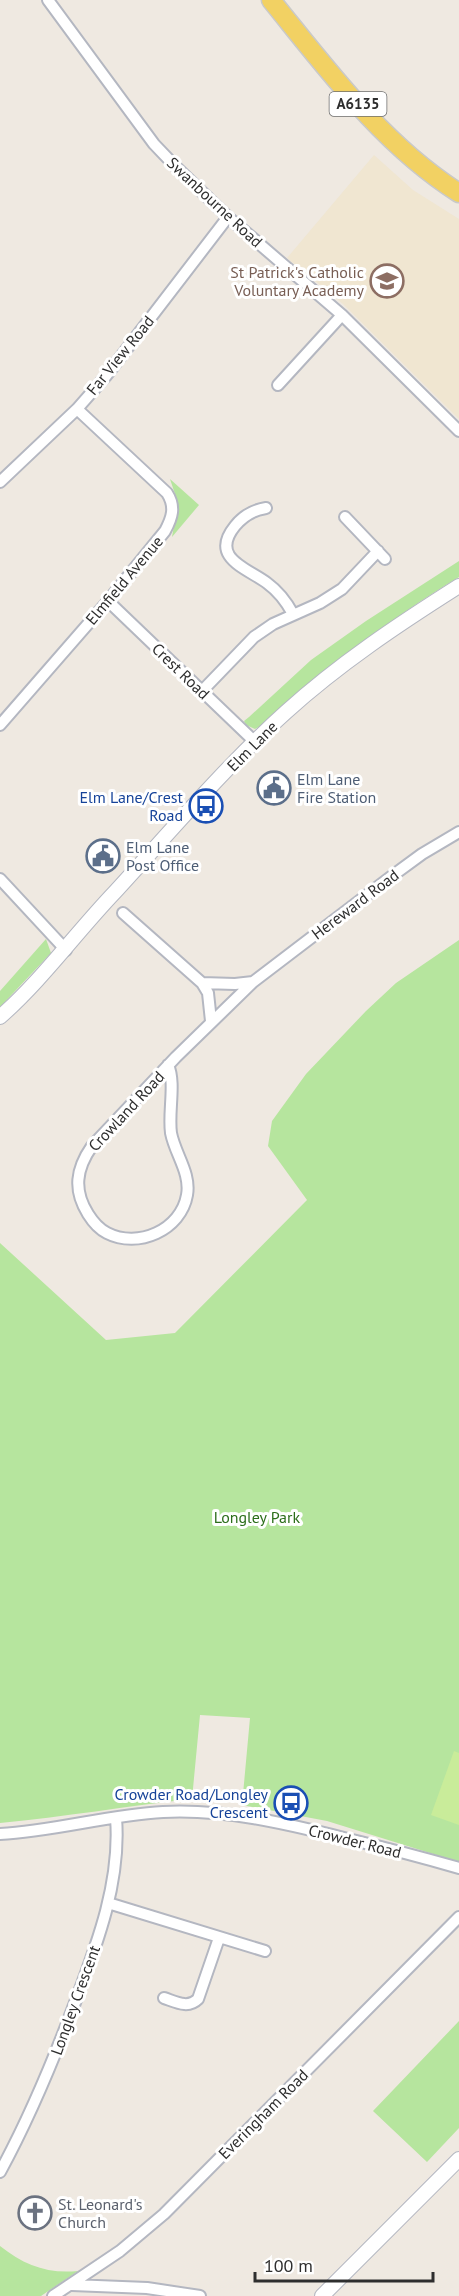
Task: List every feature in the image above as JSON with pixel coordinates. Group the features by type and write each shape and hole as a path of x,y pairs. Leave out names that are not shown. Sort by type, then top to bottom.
{"main road":[{"name":"A6135","path":"271,0 342,87 377,124 434,178 459,193"}],"street":[{"name":"Swanbourne Road","path":"48,0 154,144 201,193 342,315 459,431"},
{"name":"Far View Road","path":"0,482 77,409 133,342 228,217"},
{"path":"278,385 342,315"},
{"name":"Elmfield Avenue","path":"0,725 108,601 171,521 172,501 167,493 77,409"},
{"path":"266,508 258,509 239,521 227,539 227,550 232,561 241,569 255,575 279,592 293,614"},
{"path":"202,691 254,638 273,624 320,603 342,589 381,555 345,517"},
{"name":"Elm Lane","path":"0,1017 66,950 108,899 287,711 395,627 459,586"},
{"name":"Crest Road","path":"108,601 255,742"},
{"name":"Hereward Road","path":"212,1022 253,982 422,854 459,832"},
{"path":"0,879 66,950"},
{"path":"123,913 202,983 208,993 212,1022"},
{"path":"202,983 253,982"},
{"name":"Crowland Road","path":"168,1065 173,1081 170,1096 171,1135 188,1181 187,1195 177,1218 169,1227 132,1239 118,1238 95,1225 78,1192 77,1180 84,1158 92,1146 168,1065 212,1022"},
{"name":"Crowder Road","path":"0,1834 52,1829 161,1812 201,1811 274,1820 459,1868"},
{"name":"Longley Crescent","path":"0,2172 34,2107 86,1973 108,1903 115,1867 118,1838 116,1818"},
{"path":"108,1903 265,1951"},
{"name":"Everingham Road","path":"53,2296 120,2251 164,2214 459,1917"},
{"path":"164,1998 186,2005 193,2004 198,1999 219,1938"},
{"path":"322,2296 459,2159"},
{"path":"72,2284 147,2288 200,2296"}],"shaded area":[{"name":"St Patrick's Catholic Voluntary Academy","path":"374,155 413,190 459,219 459,419 343,304 287,258"}],"green space":[{"path":"170,479 199,505 172,537 178,503"},
{"path":"459,561 459,577 358,646 264,724 255,729 246,725 244,721 311,660 366,621"},
{"path":"46,939 51,953 0,1007 0,991"},
{"name":"Longley Park","path":"459,940 459,1862 327,1821 242,1805 250,1718 200,1715 192,1799 0,1823 0,1243 106,1340 175,1333 307,1200 268,1146 272,1121 306,1074 366,1011 396,983"},
{"path":"454,1751 459,1753 459,1825 431,1815"},
{"path":"459,2021 459,2128 427,2162 373,2111"},
{"path":"0,2246 36,2267 56,2271 78,2271 41,2296 0,2296"}],"place":[{"name":"St Patrick's Catholic Voluntary Academy","path":"387,281"},
{"name":"Elm Lane Fire Station","path":"274,788"},
{"name":"Elm Lane/Crest Road","path":"206,806"},
{"name":"Elm Lane Post Office","path":"103,856"},
{"name":"Crowder Road/Longley Crescent","path":"291,1803"},
{"name":"St. Leonard's Church","path":"35,2213"}]}
